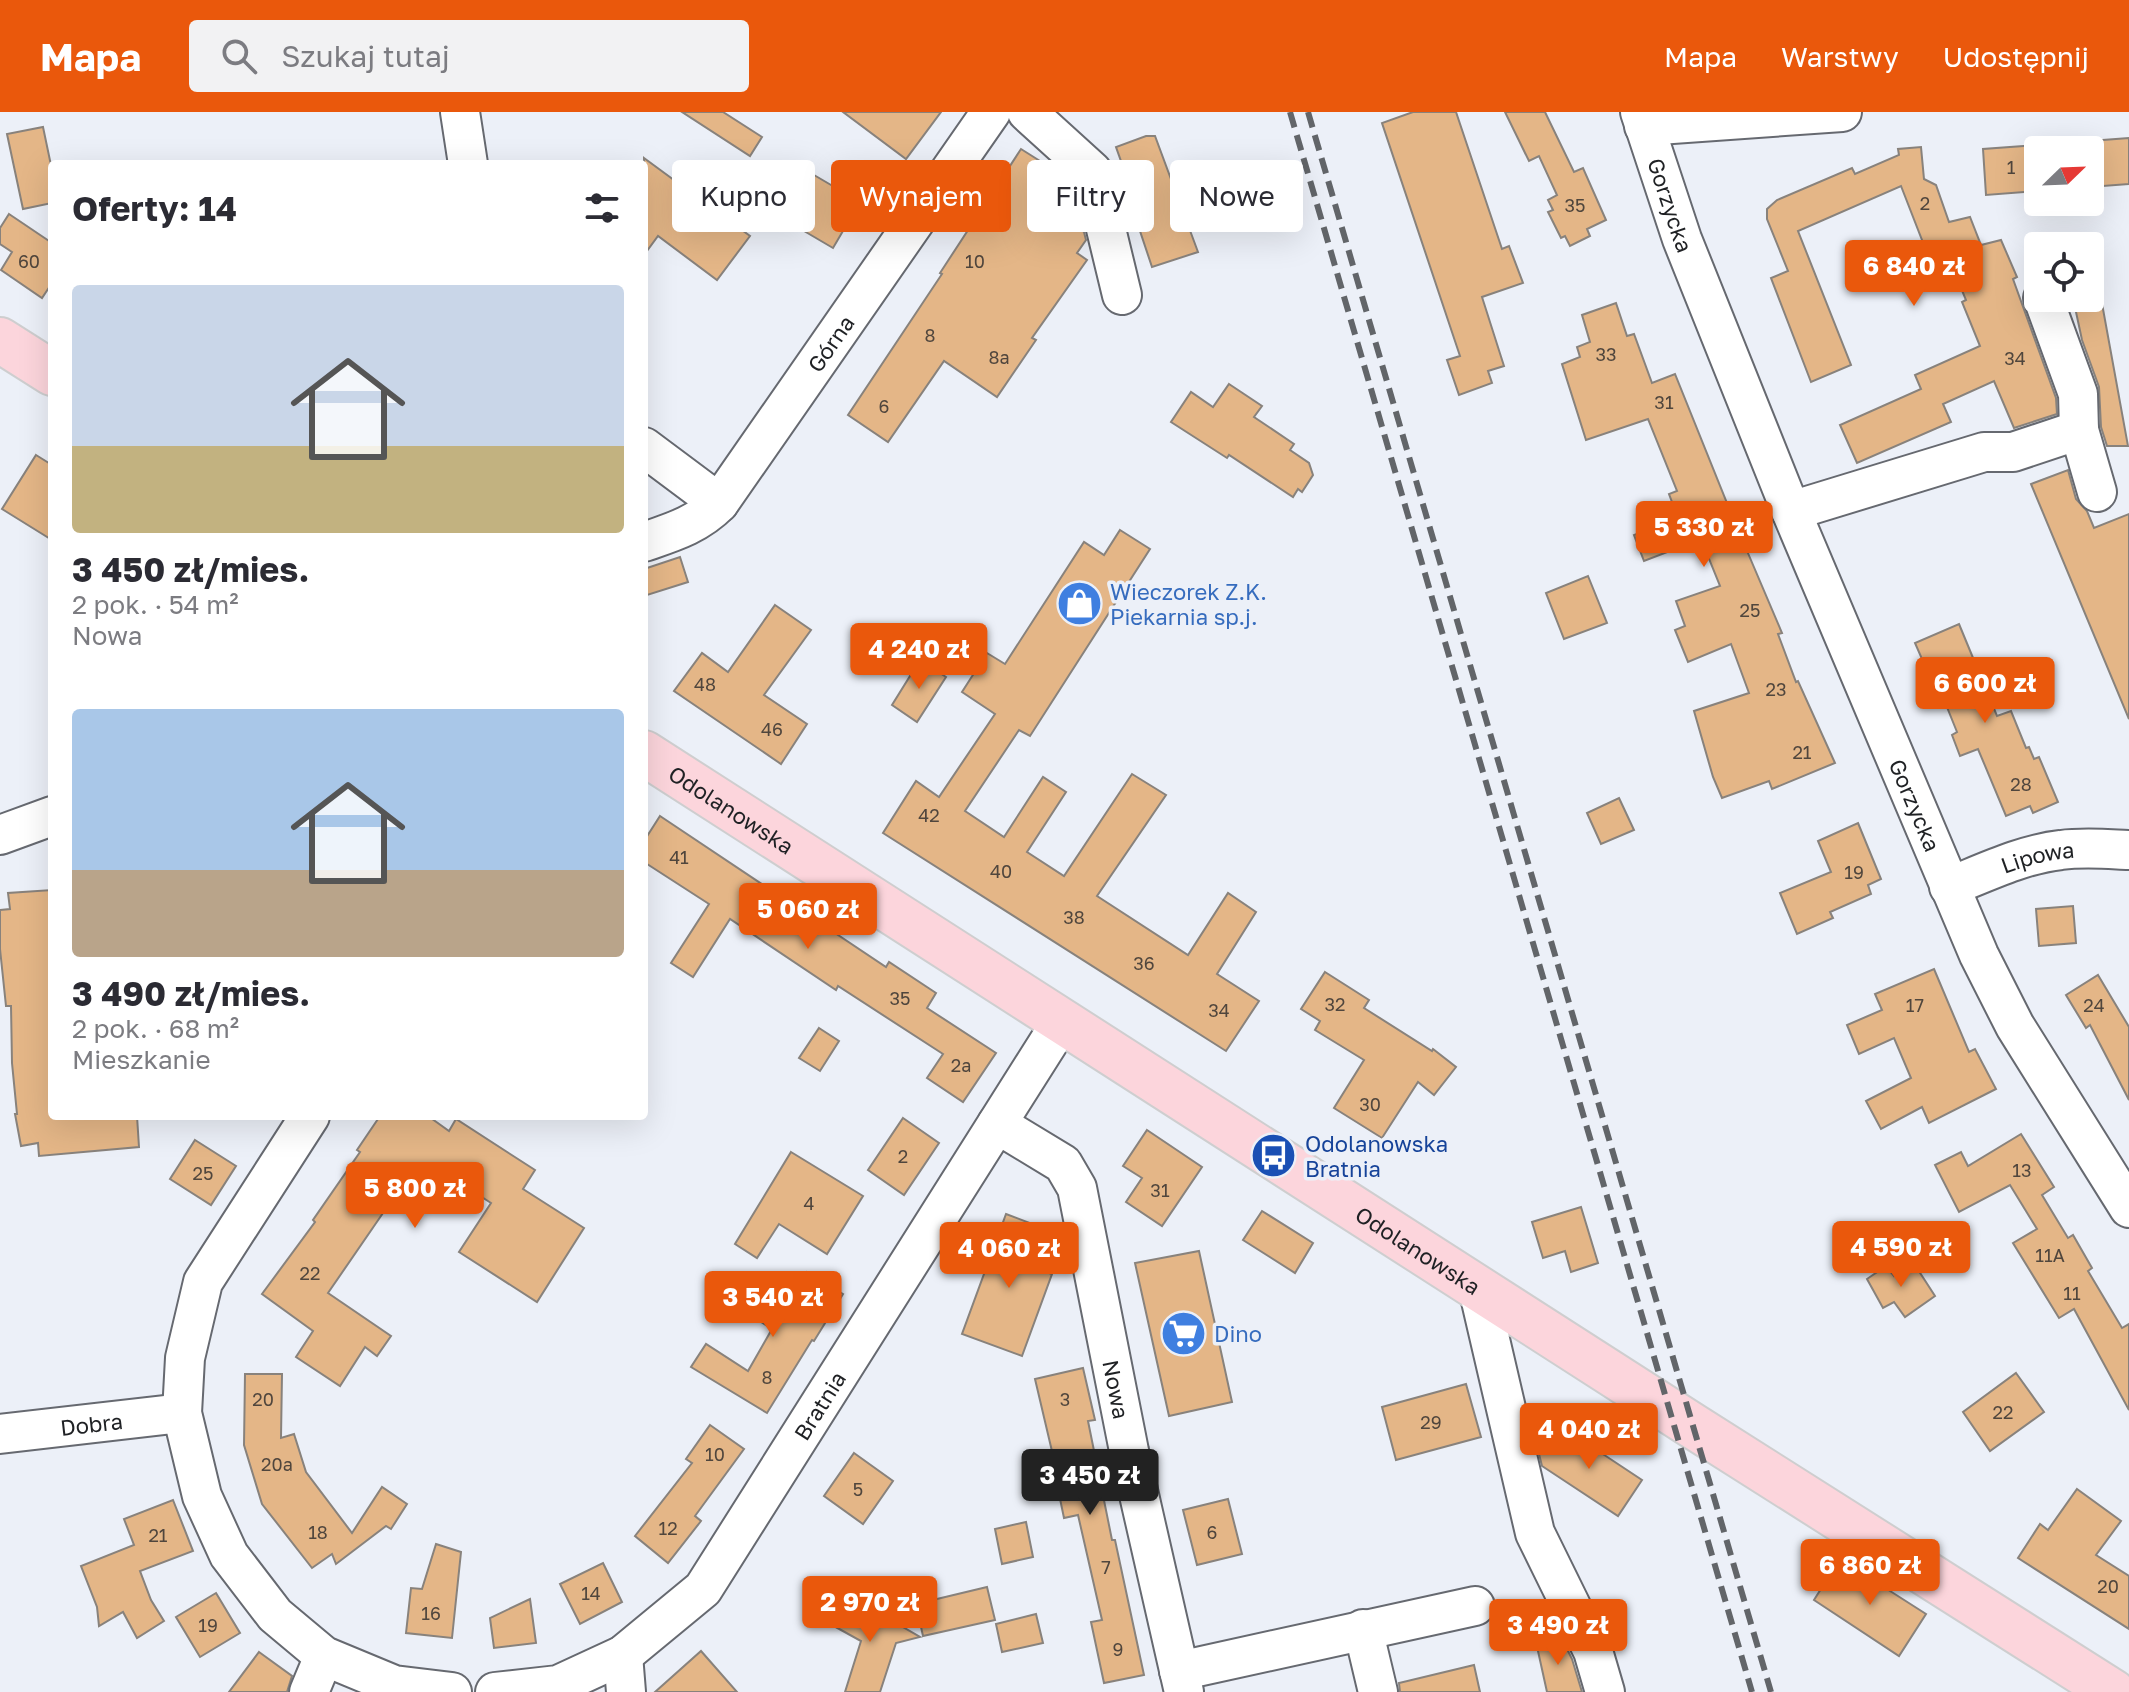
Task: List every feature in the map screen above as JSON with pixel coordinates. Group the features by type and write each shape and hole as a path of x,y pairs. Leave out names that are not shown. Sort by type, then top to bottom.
{"main road":[{"path":"0,340 48,370"},
{"name":"Odolanowska","path":"648,756 2113,1692"}],"street":[{"path":"460,112 467,160"},
{"name":"Górna","path":"648,541 689,527 719,503 991,112"},
{"path":"1027,112 1092,171 1122,295"},
{"path":"1642,119 1842,112"},
{"name":"Gorzycka","path":"1642,119 1682,239 1791,511 1994,988 2129,1208"},
{"path":"2048,312 2078,394 2079,430 2097,492"},
{"path":"1791,511 1984,452 2013,452 2079,430"},
{"path":"648,450 719,503"},
{"path":"0,835 48,817"},
{"name":"Lipowa","path":"1949,887 2006,865 2058,850 2129,850"},
{"name":"Bratnia","path":"495,1692 624,1674 703,1589 1062,1021"},
{"path":"307,1120 203,1282 185,1358 182,1413 202,1496 229,1555 275,1615 324,1656 394,1685 452,1692"},
{"name":"Nowa","path":"997,1124 1063,1164 1077,1188 1129,1451 1181,1682"},
{"path":"1478,1288 1535,1533 1593,1651 1605,1692"},
{"name":"Dobra","path":"0,1434 182,1413"},
{"path":"1181,1682 1363,1629 1475,1606"},
{"path":"1363,1629 1378,1692"},
{"path":"309,1692 324,1656"}],"building":[{"path":"682,112 723,112 762,137 750,156"},
{"path":"843,112 941,112 906,159"},
{"path":"1413,112 1456,112 1502,249 1509,246 1523,283 1482,297 1504,366 1488,371 1492,383 1459,395 1447,360 1460,356 1382,123"},
{"path":"1505,112 1545,112 1574,172 1583,168 1606,220 1587,229 1590,236 1570,246 1565,236 1561,238 1548,212 1553,210 1548,200 1557,195 1539,156 1529,161"},
{"path":"43,127 50,160 48,204 23,209 7,134"},
{"path":"1146,136 1155,136 1170,176 1170,232 1191,232 1198,252 1152,267 1140,232 1154,232 1154,160 1121,160 1116,147"},
{"path":"2129,138 2129,184 2104,186 2104,140"},
{"path":"2024,146 2024,192 1986,195 1983,149"},
{"path":"1921,147 1924,179 1936,185 1949,222 1970,217 1981,245 2001,240 2017,277 2013,279 2056,398 2057,414 2014,428 1994,381 1943,404 1951,422 1857,463 1840,425 1921,389 1915,375 1980,346 1962,302 1966,300 1946,252 1929,258 1901,186 1798,231 1851,365 1811,382 1771,278 1788,271 1767,219 1767,209 1777,200 1852,168 1855,174 1899,155 1898,149"},
{"path":"1021,149 1038,160 1027,160 1027,232 1084,232 1086,240 1077,253 1087,260 1032,338 1036,340 997,397 944,361 888,442 848,415 967,232 1011,232 1011,164"},
{"path":"648,161 672,179 672,232 745,232 750,236 717,280 658,236 648,250"},
{"path":"815,176 831,185 831,232 842,232 833,248 806,232 815,232"},
{"path":"9,214 48,240 48,289 42,298 1,270 12,252 0,244 0,228"},
{"path":"1616,303 1627,336 1634,334 1652,383 1675,374 1782,633 1778,634 1796,682 1835,763 1772,789 1769,781 1722,798 1713,777 1694,711 1749,693 1731,644 1688,662 1675,630 1685,626 1676,601 1720,586 1701,539 1644,561 1634,535 1678,518 1669,494 1677,491 1648,419 1586,440 1562,364 1580,357 1577,347 1590,342 1582,315"},
{"path":"2076,312 2104,312 2128,446 2107,446 2101,427 2099,387 2082,340"},
{"path":"1229,384 1262,406 1254,417 1294,444 1290,450 1309,463 1313,475 1302,492 1298,489 1293,497 1171,422 1191,392 1213,407"},
{"path":"36,455 48,462 48,538 2,509"},
{"path":"2068,470 2076,499 2087,511 2094,528 2129,514 2129,719 2031,484"},
{"path":"1120,530 1150,549 1030,736 1019,730 965,811 1004,837 1043,777 1066,792 1027,852 1064,876 1132,774 1166,795 1097,896 1188,955 1228,893 1256,912 1217,974 1259,1001 1226,1051 883,833 916,781 939,797 995,714 962,692 987,653 1005,664 1084,542 1104,555"},
{"path":"680,557 688,582 648,595 648,568"},
{"path":"1588,576 1607,623 1564,639 1546,593"},
{"path":"775,605 811,630 764,695 807,724 781,764 674,691 702,653 728,672"},
{"path":"1959,624 1997,716 2011,711 2026,748 2029,747 2034,759 2039,757 2058,802 2033,813 2030,806 2006,816 1978,749 1960,756 1952,735 1957,732 1936,680 1932,682 1915,643"},
{"path":"920,660 946,677 917,722 892,705"},
{"path":"1619,798 1634,830 1601,844 1587,813"},
{"path":"660,816 886,967 889,962 936,993 927,1008 996,1053 963,1102 927,1078 943,1054 838,986 836,990 730,919 693,977 671,963 709,904 648,865 648,835"},
{"path":"1858,823 1881,879 1868,885 1871,894 1830,912 1833,918 1797,934 1780,893 1831,872 1818,841"},
{"path":"48,890 48,1120 137,1120 139,1147 39,1156 38,1143 21,1146 15,1114 11,1006 6,1006 0,949 0,910 10,909 8,893"},
{"path":"2073,906 2076,943 2039,946 2036,909"},
{"path":"1934,969 1969,1052 1975,1049 1996,1089 1929,1123 1922,1107 1881,1129 1866,1101 1911,1078 1894,1038 1859,1054 1847,1025 1882,1010 1875,994"},
{"path":"1325,972 1369,1000 1364,1008 1433,1049 1456,1067 1434,1095 1418,1082 1382,1138 1334,1108 1364,1060 1315,1030 1320,1021 1301,1009"},
{"path":"2098,975 2129,1027 2129,1100 2090,1025 2086,1028 2066,995"},
{"path":"819,1028 839,1041 820,1071 799,1058"},
{"path":"903,1118 939,1143 904,1195 868,1170"},
{"path":"377,1120 434,1120 449,1131 458,1120 535,1170 523,1189 584,1228 537,1302 459,1252 491,1203 446,1174 431,1198 405,1181 328,1293 391,1336 377,1356 365,1347 340,1386 296,1357 313,1331 262,1294 315,1222 313,1220 360,1152 357,1150"},
{"path":"1147,1130 1202,1167 1162,1226 1126,1202 1142,1178 1123,1166"},
{"path":"2021,1134 2054,1187 2042,1195 2068,1238 2073,1235 2092,1268 2088,1271 2122,1328 2129,1324 2129,1410 2074,1309 2059,1318 2013,1243 2037,1229 2010,1185 1959,1212 1935,1165 1961,1152 1968,1166"},
{"path":"195,1140 236,1166 211,1205 170,1179"},
{"path":"791,1152 863,1196 827,1254 779,1224 757,1258 735,1244"},
{"path":"1581,1207 1598,1263 1571,1272 1565,1251 1543,1258 1532,1222"},
{"path":"1262,1211 1313,1243 1295,1273 1243,1240"},
{"path":"1006,1214 1043,1228 1029,1266 1052,1274 1022,1356 962,1334"},
{"name":"Dino","path":"1199,1251 1232,1402 1169,1416 1135,1263"},
{"path":"1913,1262 1935,1296 1905,1317 1894,1302 1883,1308 1867,1279 1886,1266 1894,1276"},
{"path":"807,1272 843,1294 767,1413 691,1367 706,1344 748,1371 772,1329 735,1305 753,1275 791,1298"},
{"path":"1083,1368 1095,1420 1088,1421 1144,1675 1104,1683 1091,1622 1102,1620 1078,1515 1064,1518 1035,1379"},
{"path":"2016,1373 2044,1412 1990,1451 1963,1412"},
{"path":"245,1374 282,1374 281,1438 294,1434 306,1472 352,1533 382,1487 407,1504 391,1529 386,1526 336,1564 332,1554 312,1568 262,1504 244,1445"},
{"path":"1466,1384 1481,1437 1396,1460 1382,1407"},
{"path":"710,1425 744,1449 695,1516 701,1521 668,1563 635,1536 692,1463 686,1459"},
{"path":"1559,1425 1642,1480 1618,1516 1542,1466 1539,1454"},
{"path":"854,1453 893,1481 863,1524 824,1496"},
{"path":"2077,1489 2121,1521 2096,1555 2129,1576 2129,1629 2018,1558 2040,1524 2048,1530"},
{"path":"1228,1499 1242,1554 1197,1565 1183,1510"},
{"path":"173,1500 193,1551 140,1571 151,1600 164,1621 137,1638 123,1612 99,1626 97,1607 81,1566 134,1545 124,1519"},
{"path":"1026,1522 1033,1557 1002,1564 995,1529"},
{"path":"436,1544 461,1552 452,1638 406,1633 411,1588 422,1589"},
{"path":"1840,1559 1926,1614 1899,1656 1814,1600"},
{"path":"603,1563 622,1602 580,1624 560,1584"},
{"path":"987,1587 995,1620 923,1636 916,1604"},
{"path":"216,1593 240,1633 200,1657 176,1617"},
{"path":"849,1596 920,1637 896,1643 880,1692 845,1692 861,1641 832,1625"},
{"path":"530,1599 536,1643 494,1648 490,1618"},
{"path":"1036,1614 1043,1643 1002,1652 996,1624"},
{"path":"1561,1637 1572,1659 1582,1692 1547,1692 1536,1642"},
{"path":"701,1651 737,1692 655,1692"},
{"path":"259,1652 292,1676 287,1692 229,1692"},
{"path":"1474,1665 1480,1692 1400,1692 1399,1683"}],"railway":[{"path":"1290,112 1752,1692"},
{"path":"1308,112 1771,1692"}],"place":[{"name":"Wieczorek Z.K. Piekarnia sp.j.","path":"1079,604"},
{"name":"Odolanowska Bratnia","path":"1274,1156"},
{"name":"Dino","path":"1183,1333"}]}
